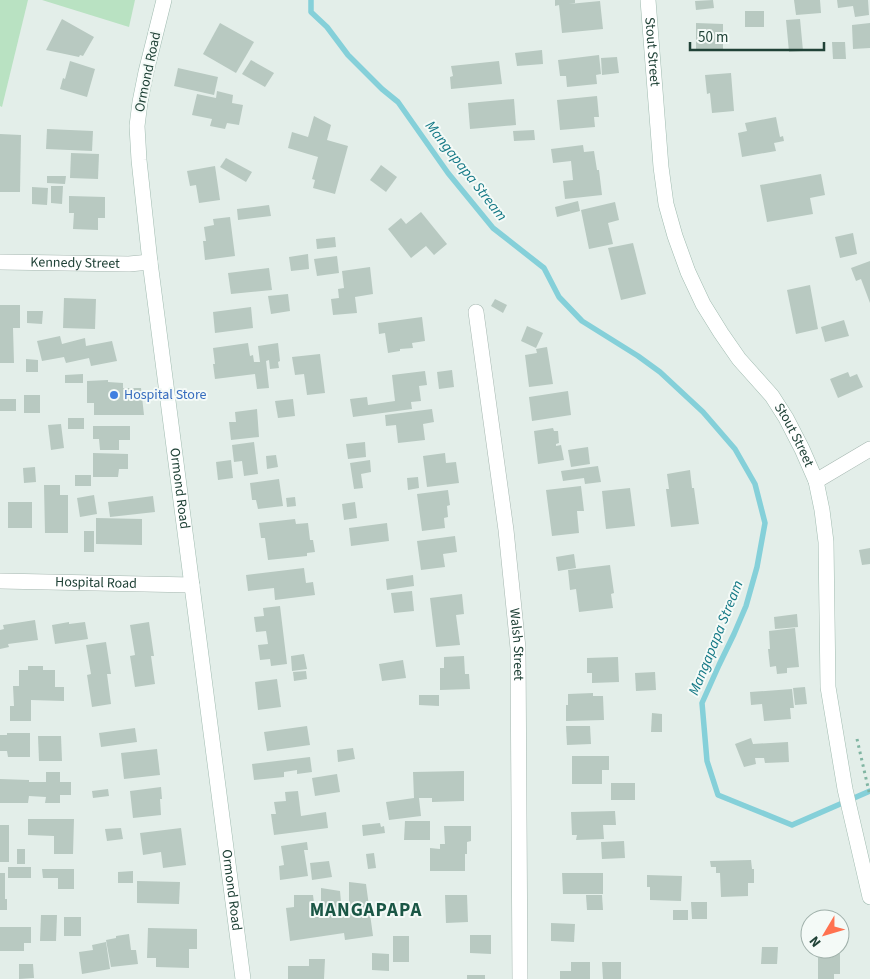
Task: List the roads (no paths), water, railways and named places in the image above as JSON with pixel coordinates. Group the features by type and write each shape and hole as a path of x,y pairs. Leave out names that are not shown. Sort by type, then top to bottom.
{"street":[{"name":"Ormond Road","path":"164,0 140,102 137,126 139,160 150,262 242,979"},
{"name":"Stout Street","path":"648,0 661,167 666,204 675,236 688,272 703,304 739,359 772,396 786,418 816,481 826,542 828,687 845,789 870,897"},
{"name":"Kennedy Street","path":"0,262 129,264 150,262"},
{"name":"Walsh Street","path":"476,312 506,530 518,648 520,979"},
{"path":"816,481 870,449"},
{"name":"Hospital Road","path":"0,581 192,585"}],"waterway":[{"name":"Mangapapa Stream","path":"311,0 311,12 327,27 348,55 398,102 448,173 493,228 544,268 559,297 582,321 660,372 703,412 735,449 755,484 765,523 757,567 746,606 702,703 707,761 718,795 792,825 870,791"}],"place":[{"name":"Hospital Store","path":"114,395"}],"district":[{"name":"MANGAPAPA","path":"366,910"}]}
